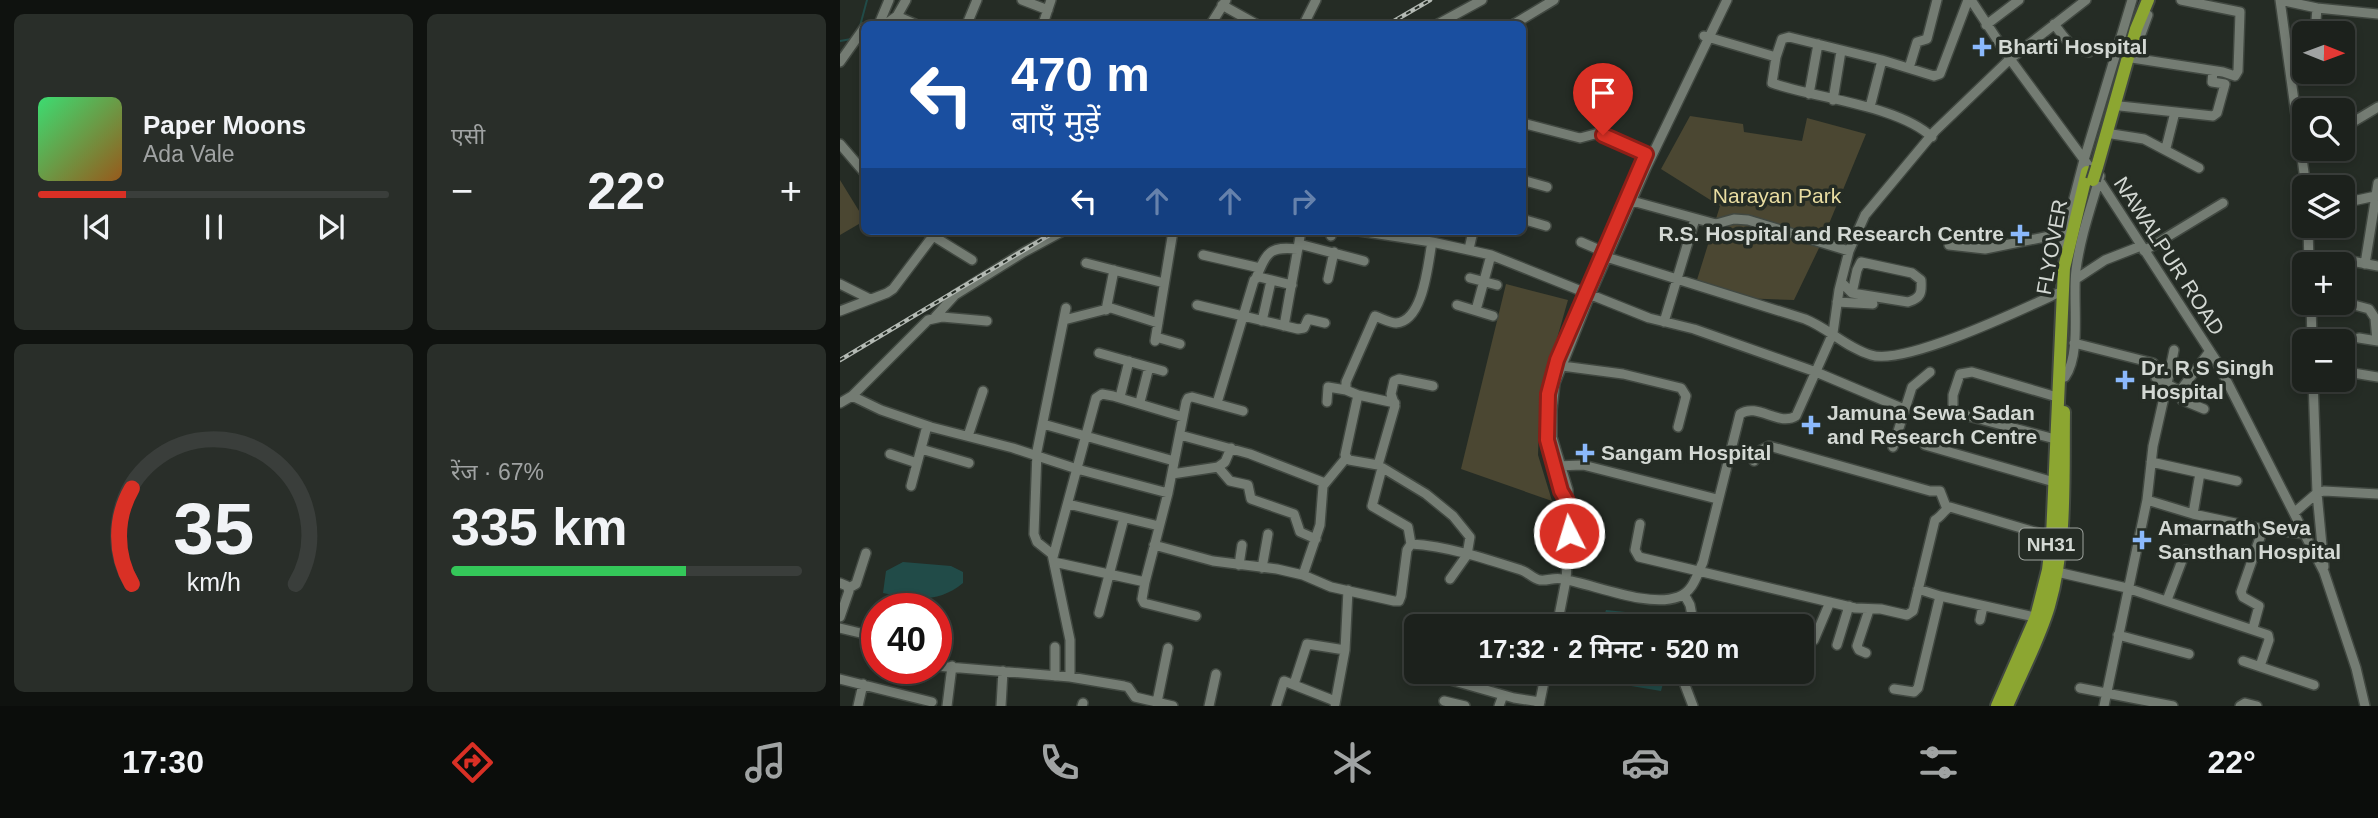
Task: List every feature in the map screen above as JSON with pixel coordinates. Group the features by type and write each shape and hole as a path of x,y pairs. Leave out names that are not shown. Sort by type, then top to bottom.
{"highway":[{"name":"FLYOVER","path":"2061,374 2064,268 2140,0"},
{"name":"FLYOVER","path":"2132,31 2148,0"},
{"name":"NH31","path":"1997,706 2040,619 2052,537 2054,439 2061,374"},
{"name":"NH31","path":"2007,706 2057,572 2062,538 2061,374"}],"street":[{"path":"880,21 889,0"},
{"path":"890,21 897,16 906,0"},
{"path":"968,21 977,0"},
{"path":"1022,0 1050,5"},
{"path":"1306,21 1316,0"},
{"path":"1443,21 1482,0"},
{"path":"1519,21 1555,0"},
{"path":"1556,465 1552,437 1555,383 1604,255 1722,0"},
{"path":"1706,37 1727,0"},
{"path":"1909,68 1917,42 1927,39 1937,0"},
{"path":"1932,137 1925,131 1870,107 1772,83 1776,57 1785,37 1882,60 1934,76 1940,74 1969,0"},
{"name":"NAWALPUR ROAD","path":"1969,0 2092,170 2210,352 2324,572 2356,668 2365,706"},
{"path":"1986,25 2019,0"},
{"path":"1411,544 1467,555 1521,570 1539,580 1566,580 1658,600 1684,594 1703,562 1740,414 1751,410 1791,419 1796,416 1833,333 1849,251 1865,215 1935,131 2010,59 2086,0"},
{"path":"2132,0 2092,170 2076,279 2071,368 2061,374 2054,363 2065,233 2092,170 2112,134 2132,58 2153,0"},
{"path":"2132,58 2235,76 2238,71 2240,12 2181,0"},
{"path":"2297,98 2280,0 2317,8 2378,14"},
{"path":"1213,21 1224,3 1251,21"},
{"path":"2316,21 2317,8"},
{"path":"897,16 908,21"},
{"path":"2054,24 2069,44 2080,51 2089,52"},
{"path":"840,62 861,32"},
{"path":"1706,37 1776,57"},
{"path":"1810,94 1818,44"},
{"path":"1833,100 1841,51"},
{"path":"1870,107 1882,60"},
{"path":"2120,106 2216,115 2225,84 2212,82 2213,71"},
{"path":"2355,121 2378,107"},
{"path":"2166,148 2175,112"},
{"path":"1526,124 1580,138 1603,135 1649,155"},
{"path":"2112,134 2144,139 2166,148 2199,168"},
{"path":"840,144 861,168"},
{"path":"1604,255 1632,201 1649,155"},
{"path":"1526,181 1547,187"},
{"path":"2365,264 2378,183"},
{"path":"2355,200 2376,196"},
{"path":"1632,201 1716,224 1734,219 1748,220 1849,251"},
{"path":"2076,279 2105,260 2143,249 2223,203"},
{"path":"1664,322 1695,219"},
{"path":"1526,220 1546,226"},
{"path":"1948,245 1985,248 2065,233"},
{"path":"840,311 893,289 928,235"},
{"path":"932,235 972,260"},
{"path":"840,404 852,396 955,295 1056,235"},
{"path":"1172,235 1155,339 1180,344"},
{"path":"1284,326 1300,235"},
{"path":"1386,235 1491,255 1664,322 1694,329 1816,372 1904,409"},
{"path":"1469,249 1472,235"},
{"path":"1346,390 1346,382 1375,316 1396,323 1409,318 1420,302 1432,242"},
{"path":"1581,242 1604,255 1805,319 1822,326 1869,355 1895,355 1961,335 2058,293"},
{"path":"1217,403 1242,316 1260,268 1273,249 1298,246 1334,252 1364,261"},
{"path":"1328,279 1334,252"},
{"path":"1203,255 1260,268"},
{"path":"1476,310 1491,255"},
{"path":"1841,282 1852,293 1908,302 1921,296 1922,280 1912,273 1861,262 1852,293"},
{"path":"2355,262 2378,266"},
{"path":"1086,263 1164,282"},
{"path":"1106,310 1114,270"},
{"path":"1256,278 1292,285"},
{"path":"1470,278 1496,285"},
{"path":"1262,321 1271,281"},
{"path":"840,284 870,299"},
{"path":"1559,614 1566,580 1568,490 1547,440 1548,394 1557,360 1588,294"},
{"path":"1837,302 1873,304"},
{"path":"1197,305 1303,329 1308,319 1325,323"},
{"path":"1457,305 1493,316"},
{"path":"2355,305 2369,309 2375,318 2378,341 2359,338"},
{"path":"1066,308 1036,457 1034,534 1037,542 1051,552 1070,640 1070,677"},
{"path":"1065,320 1111,308 1158,323"},
{"path":"935,317 987,321"},
{"path":"2074,343 2153,363 2157,368 2156,378 2180,391 2182,400 2204,409"},
{"path":"2104,706 2147,500 2151,462 2174,350"},
{"path":"2180,391 2210,352"},
{"path":"1099,353 1163,371"},
{"path":"1120,397 1129,361"},
{"path":"1562,366 1623,374 1681,388 1686,396 1678,427"},
{"path":"1140,402 1149,367"},
{"path":"1154,545 1213,562 1303,575 1326,585 1399,601 1407,550 1411,544 1408,527 1372,506 1395,403 1391,394 1396,369"},
{"path":"1893,447 1912,387 1930,372"},
{"path":"2054,439 1953,412 1951,405 1960,374 1965,372 2057,397"},
{"path":"2355,373 2378,377"},
{"path":"1394,381 1399,379 1433,386"},
{"path":"1327,402 1328,387 1395,403"},
{"path":"968,436 983,391"},
{"path":"2313,392 2317,493 2324,572"},
{"path":"1053,560 1096,398 1102,394 1120,397 1183,416"},
{"path":"1303,575 1321,519 1325,483 1346,458 1358,395"},
{"path":"852,396 881,410 927,426 1013,447 1036,457 1168,493"},
{"path":"1196,616 1144,603 1144,582 1168,493 1188,398 1243,411"},
{"path":"1043,424 1174,461"},
{"path":"911,486 927,426"},
{"path":"1180,435 1231,448 1325,483"},
{"path":"1925,445 2054,482"},
{"path":"1754,461 1761,450 1769,446 1930,491 1940,491 1947,509"},
{"path":"1171,474 1218,467 1225,461 1231,448"},
{"path":"921,449 970,463"},
{"path":"890,454 917,463"},
{"path":"1346,458 1380,466 1426,494 1468,532 1470,537 1467,555 1450,579"},
{"path":"2151,462 2237,481"},
{"path":"1556,465 1583,465 1717,499"},
{"path":"1218,467 1230,481 1248,485 1251,499 1294,514 1300,532 1316,539"},
{"path":"2193,514 2200,473"},
{"path":"2295,512 2317,493 2331,491 2378,494"},
{"path":"2147,500 2193,514 2263,529 2306,534"},
{"path":"1068,504 1159,526"},
{"path":"1640,524 1635,550 1639,557 1830,602 1907,615 1911,614 1935,520 1950,507 2052,537"},
{"path":"1099,613 1125,518"},
{"path":"2253,628 2259,606 2243,597 2241,592 2263,529"},
{"path":"1262,568 1268,534"},
{"path":"1239,565 1242,545"},
{"path":"2166,600 2186,550"},
{"path":"840,617 844,586 856,584 866,553"},
{"path":"1053,560 1144,582"},
{"path":"2057,572 2127,588 2253,628 2269,637 2260,666"},
{"path":"1918,589 2040,619"},
{"path":"1276,706 1283,682 1286,681 1335,703 1345,650 1348,590"},
{"path":"1684,594 1692,614"},
{"path":"1894,689 1914,692 1918,688 1940,596"},
{"path":"1814,640 1830,602"},
{"path":"1837,645 1849,606"},
{"path":"1980,620 1983,606"},
{"path":"1866,653 1857,648 1868,610"},
{"path":"840,628 861,633"},
{"path":"2118,635 2189,654"},
{"path":"1294,684 1307,645 1345,650"},
{"path":"1055,647 1055,676"},
{"path":"1157,702 1168,648"},
{"path":"2243,661 2314,685"},
{"path":"952,666 1070,677 1124,686 1138,702 1157,702 1173,706"},
{"path":"1001,706 1003,671"},
{"path":"1209,706 1216,674"},
{"path":"840,679 861,684"},
{"path":"858,706 863,684 932,702"},
{"path":"947,706 950,684"},
{"path":"1464,684 1540,704 1544,684"},
{"path":"1685,684 1693,706"},
{"path":"2080,688 2173,706"},
{"path":"1499,706 1503,695"},
{"path":"1444,701 1465,706"},
{"path":"2240,706 2245,703 2257,706"}],"green space":[{"name":"Narayan Park","path":"1690,116 1743,124 1744,132 1802,141 1807,118 1866,134 1819,248 1794,300 1738,298 1696,283 1720,206 1661,169"},
{"path":"840,180 861,214 861,223 840,235"},
{"path":"1506,284 1568,300 1540,398 1538,455 1552,501 1461,469"}],"water":[{"path":"903,562 951,566 963,572 963,583 946,593 883,593 886,571"},
{"path":"1606,610 1645,614 1605,614"},
{"path":"1619,684 1663,684 1661,691"}],"waterway":[{"path":"861,21 867,0"},
{"path":"840,41 851,39"}],"railway":[{"path":"1394,21 1430,0"},
{"path":"840,360 1049,235"}],"place":[{"name":"Bharti Hospital","path":"1982,47"},
{"name":"R.S. Hospital and Research Centre","path":"2020,234"},
{"name":"Dr. R S Singh Hospital","path":"2125,380"},
{"name":"Jamuna Sewa Sadan and Research Centre","path":"1811,425"},
{"name":"Sangam Hospital","path":"1585,453"},
{"name":"Amarnath Seva Sansthan Hospital","path":"2142,540"}],"route":[{"path":"1569,533 1567,501 1561,491 1547,440 1546,409 1551,376 1646,154 1603,135"}]}
